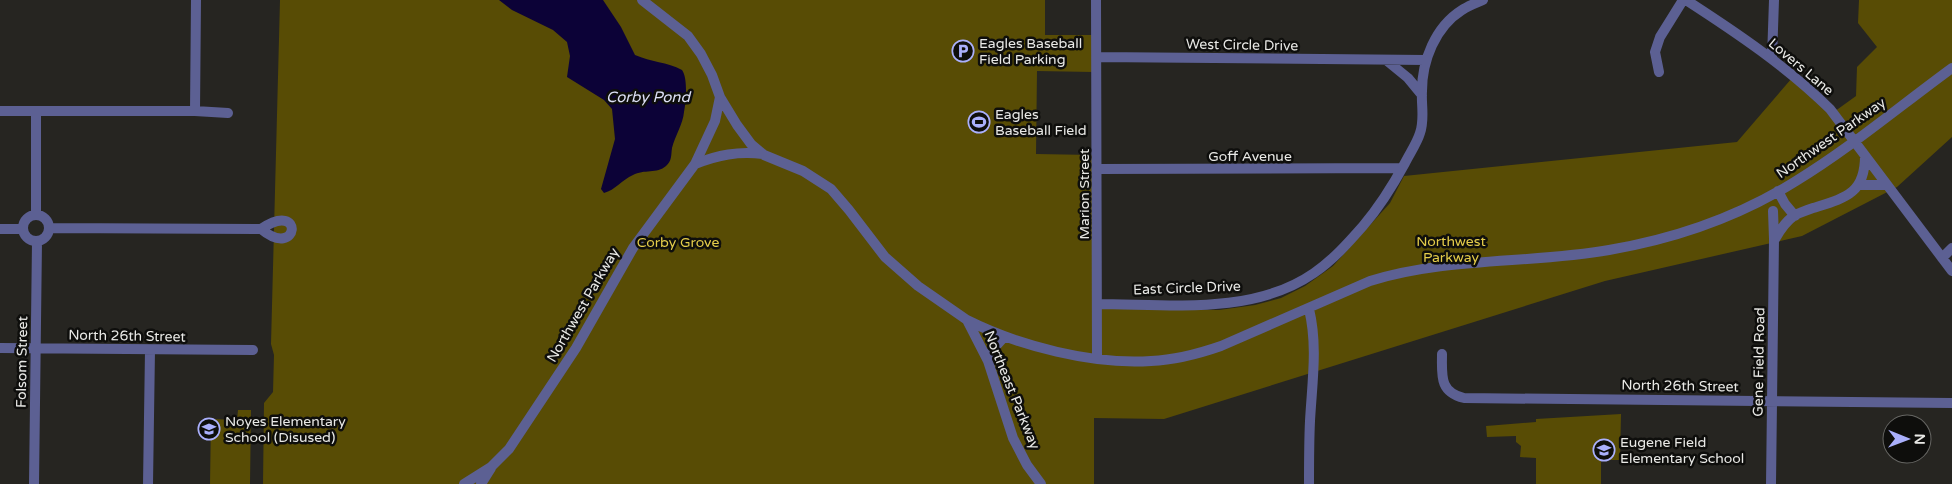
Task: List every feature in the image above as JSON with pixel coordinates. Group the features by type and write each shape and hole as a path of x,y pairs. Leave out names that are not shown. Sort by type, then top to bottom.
{"street":[{"path":"195,111 196,0"},
{"name":"Northeast Parkway","path":"642,0 688,36 701,54 712,75 720,98 751,144 764,155 803,171 831,189 885,257 918,286 967,320 988,360 1013,438 1027,465 1040,484"},
{"name":"Marion Street","path":"1096,0 1098,169 1097,358"},
{"name":"East Circle Drive","path":"1097,304 1206,304 1241,302 1267,296 1313,274 1342,250 1376,211 1391,190 1420,133 1423,118 1422,78 1426,60 1433,43 1447,23 1462,10 1483,0"},
{"path":"1659,72 1655,52 1660,37 1685,0"},
{"name":"Lovers Lane","path":"1685,0 1772,58 1830,109 1952,270"},
{"path":"1772,58 1774,0"},
{"name":"West Circle Drive","path":"1097,57 1426,60"},
{"path":"1386,60 1408,78 1422,95"},
{"name":"Northwest Parkway","path":"967,320 1004,337 1042,348 1097,358 1151,362 1198,354 1309,309 1370,281 1416,269 1448,265 1548,259 1641,244 1708,223 1767,198 1824,163 1952,68"},
{"name":"Northwest Parkway","path":"464,484 491,467 509,449 576,348 633,248 695,164 715,121 720,98"},
{"path":"0,111 195,111 228,113"},
{"path":"36,111 36,215"},
{"path":"695,164 712,157 731,153 764,155"},
{"path":"1767,198 1773,211 1780,219 1791,219 1844,197 1859,185 1864,174 1863,153"},
{"name":"Goff Avenue","path":"1098,169 1402,168"},
{"path":"1859,185 1887,185"},
{"path":"1778,191 1791,219"},
{"name":"Gene Field Road","path":"1771,484 1773,211"},
{"path":"23,229 28,218 36,215 44,218 49,228"},
{"path":"1774,240 1791,219"},
{"path":"49,228 261,229"},
{"path":"23,229 29,240 37,241 45,237 49,228"},
{"path":"0,229 23,229"},
{"name":"Folsom Street","path":"34,484 37,241"},
{"path":"1942,258 1952,248"},
{"path":"1309,309 1313,323 1315,350 1310,422 1309,484"},
{"path":"988,360 993,349 1004,337"},
{"name":"North 26th Street","path":"0,348 253,350"},
{"path":"148,484 150,350"},
{"name":"North 26th Street","path":"1442,354 1444,386 1453,395 1464,398 1952,403"},
{"path":"481,484 491,467"}],"green space":[{"name":"Corby Grove","path":"280,0 1045,0 1045,35 1093,35 1093,72 1037,71 1036,154 1093,155 1093,307 1219,310 1255,305 1281,298 1305,286 1333,266 1390,203 1404,176 1737,142 1792,78 1831,114 1856,96 1857,67 1877,47 1858,23 1859,0 1952,0 1952,137 1897,187 1802,236 1605,281 1164,419 1094,418 1094,484 263,484 264,403 273,392 274,355 271,344"},
{"path":"238,410 251,410 250,484 210,484 211,419 237,420"},
{"path":"1621,414 1620,460 1601,460 1601,484 1536,484 1536,458 1520,457 1521,446 1516,442 1516,436 1487,437 1486,426 1536,422 1536,419"}],"water":[{"name":"Corby Pond","path":"499,0 603,0 621,27 635,55 682,70 686,84 685,108 668,164 659,170 633,175 612,190 604,193 601,189 615,139 612,109 604,100 567,77 570,56 567,42 553,30 512,10"}],"place":[{"name":"Eagles Baseball Field Parking","path":"963,51"},
{"name":"Eagles Baseball Field","path":"979,122"},
{"name":"Noyes Elementary School (Disused)","path":"209,429"},
{"name":"Eugene Field Elementary School","path":"1604,450"}]}
